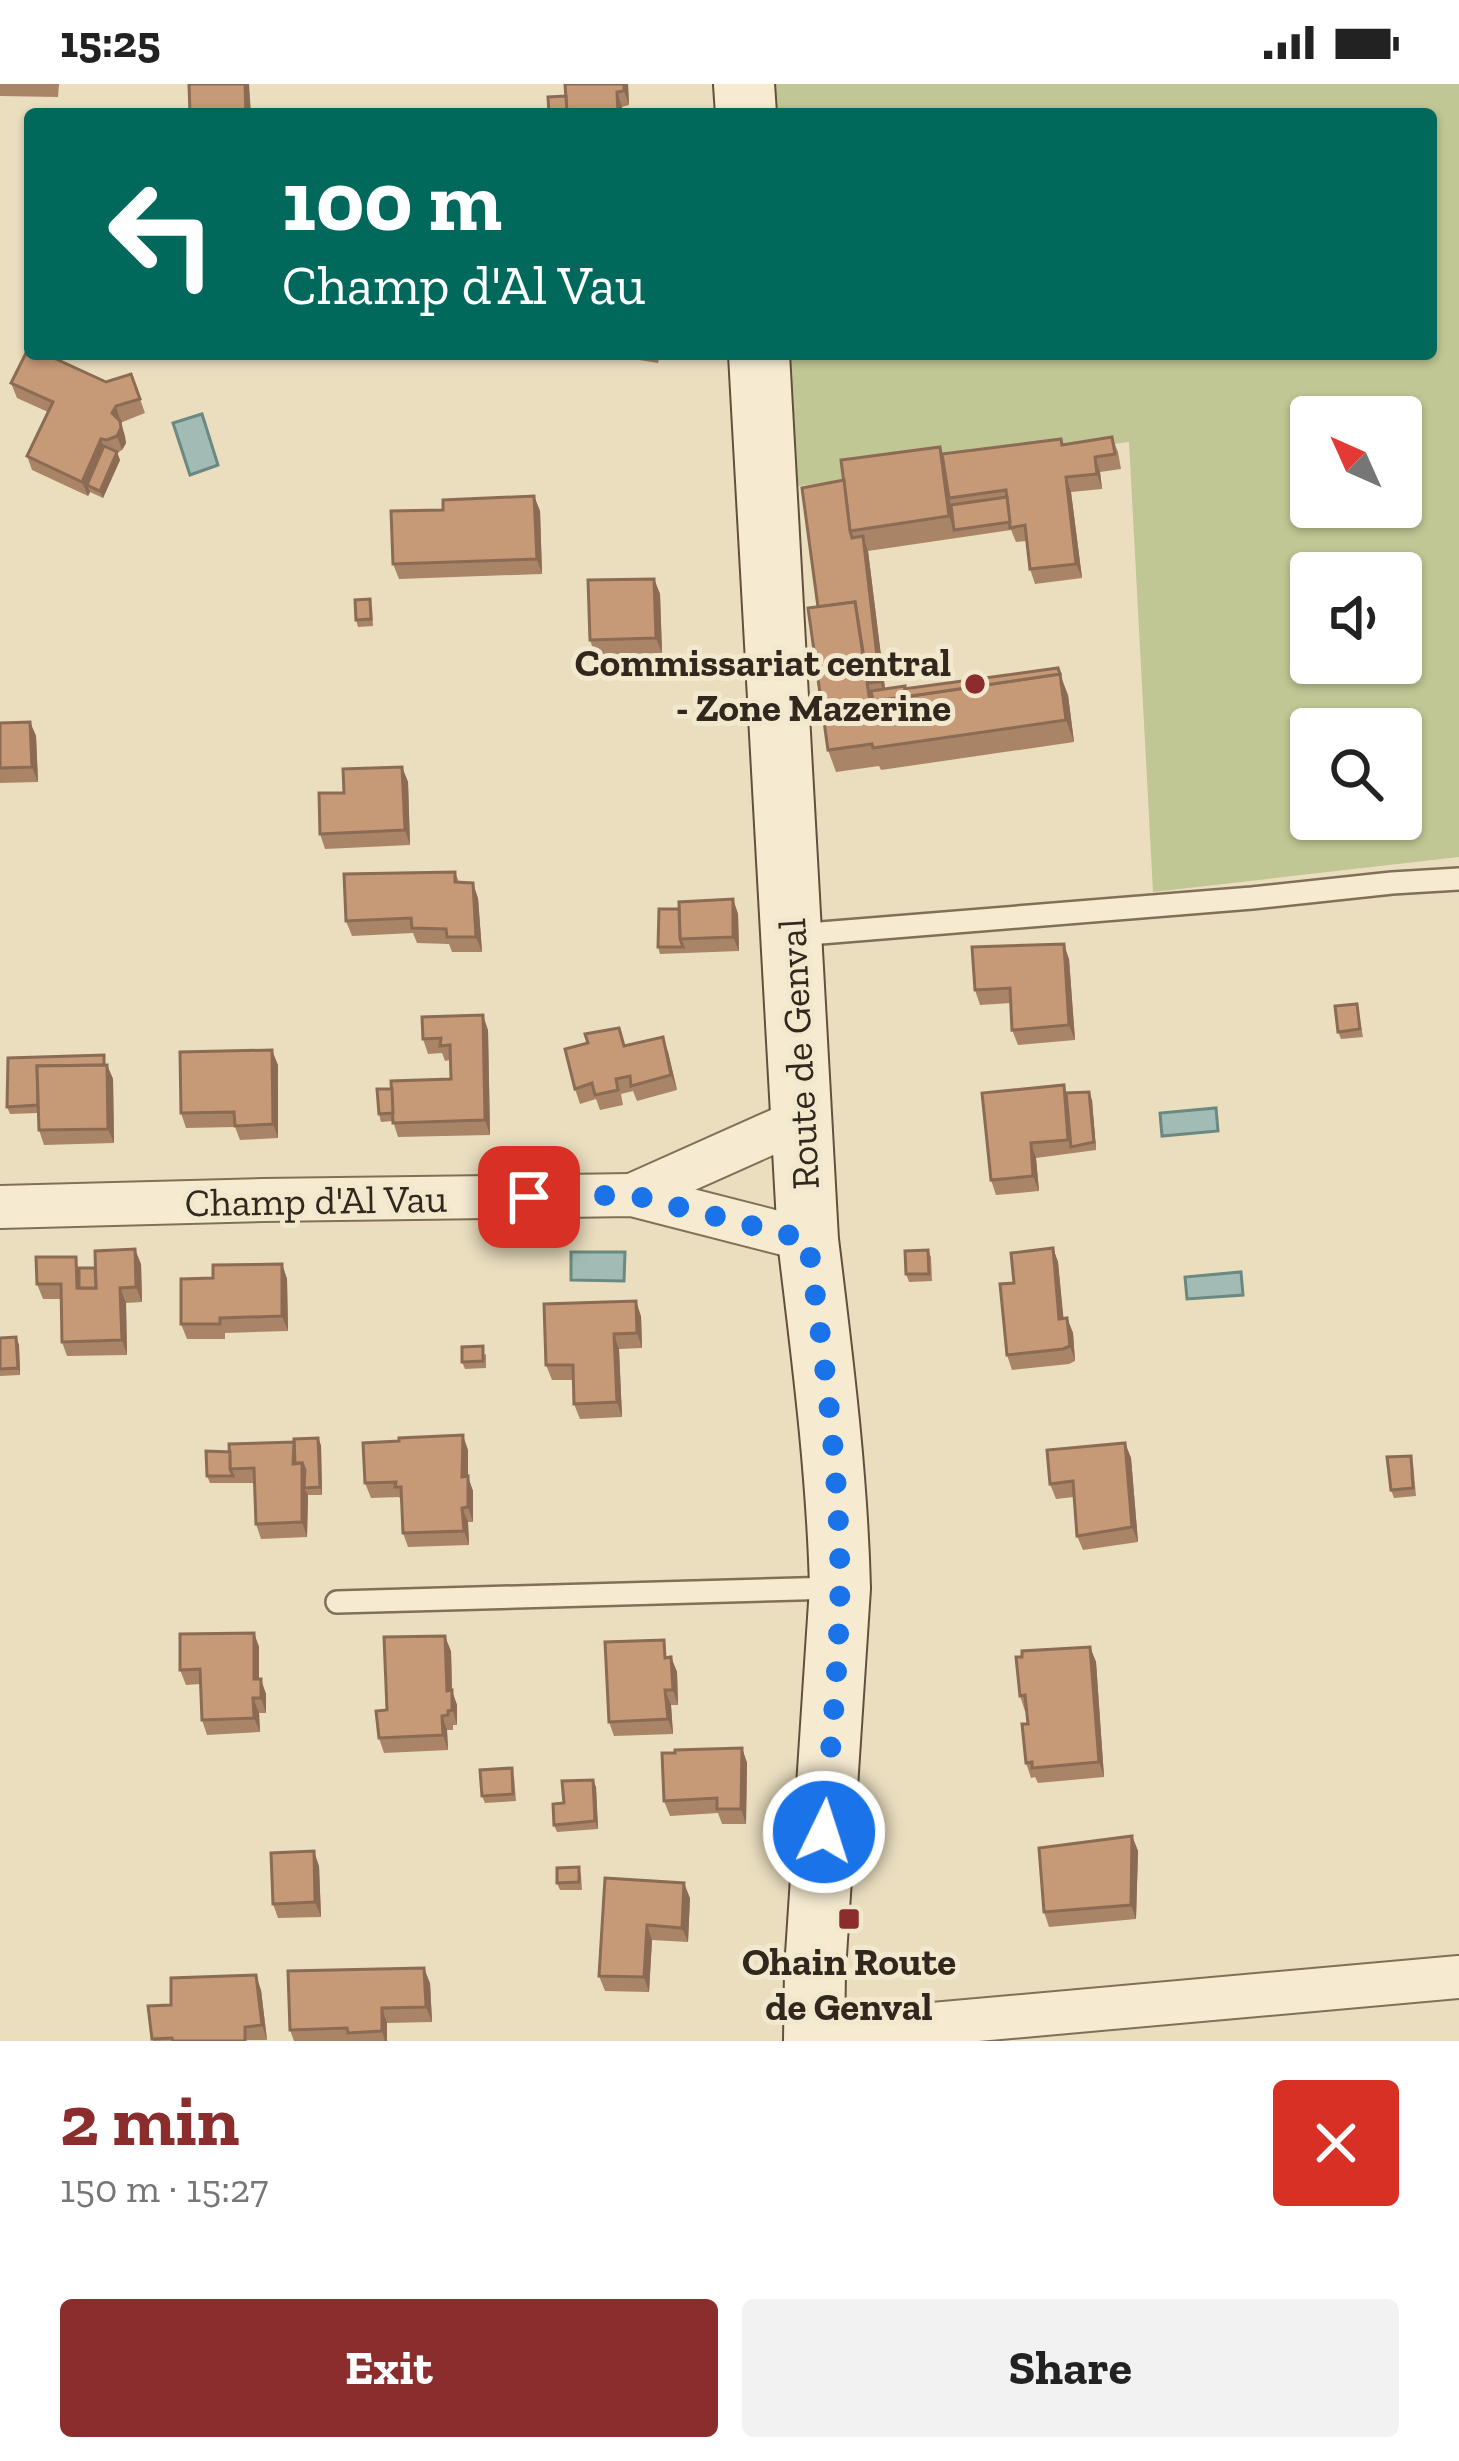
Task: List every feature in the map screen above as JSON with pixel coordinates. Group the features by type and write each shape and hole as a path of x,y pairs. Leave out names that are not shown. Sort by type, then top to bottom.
{"main road":[{"name":"Route de Genval","path":"759,360 808,1240 826,1385 840,1588 814,2041"}],"street":[{"name":"Champ d'Al Vau","path":"632,1195 802,1119"},
{"name":"Champ d'Al Vau","path":"0,1207 632,1195 808,1240"},
{"path":"833,2041 888,2028 1459,1977"}],"lane":[{"path":"792,935 1459,880"},
{"path":"337,1602 840,1588"}],"green space":[{"path":"764,84 1459,84 1459,857 1153,892 1129,442 792,487 783,360 1437,360 1437,108 766,108"}],"water":[{"path":"202,414 218,465 190,475 173,423"},
{"path":"1216,1108 1218,1131 1162,1136 1160,1113"},
{"path":"571,1252 625,1252 624,1281 571,1280"},
{"path":"1241,1272 1243,1295 1187,1299 1185,1277"}],"building":[{"path":"189,84 245,84 246,108 190,108"},
{"path":"565,84 624,84 624,91 617,92 618,108 567,108"},
{"path":"566,96 567,108 549,108 548,97"},
{"path":"24,357 58,360 106,382 131,374 140,399 116,406 112,413 121,428 117,436 101,439 82,482 27,456 53,402 11,383"},
{"path":"1112,437 1115,454 1095,457 1097,474 1066,477 1076,564 1030,569 1025,525 1010,528 1006,490 949,498 942,454"},
{"path":"104,446 117,452 100,491 87,485"},
{"path":"940,447 949,516 850,531 841,460"},
{"path":"844,480 852,538 863,536 880,682 868,683 855,602 818,607 802,488"},
{"path":"534,496 537,559 393,564 391,511 443,510 443,500"},
{"path":"1007,497 1010,522 954,530 951,505"},
{"path":"654,579 656,638 590,640 588,580"},
{"path":"370,599 371,619 356,620 355,600"},
{"path":"855,602 870,702 1060,674 1066,720 873,748 872,744 828,750 808,608"},
{"path":"1058,668 1060,674 904,697 903,689"},
{"path":"905,686 904,697 873,701 871,691"},
{"path":"30,722 32,767 0,768 0,723"},
{"path":"402,767 405,830 320,834 319,793 344,793 343,769"},
{"path":"455,872 455,882 473,883 476,937 447,937 446,929 412,928 411,918 346,921 344,874"},
{"path":"733,899 733,937 680,939 679,902"},
{"path":"659,909 679,909 683,947 658,947"},
{"path":"1064,944 1069,1025 1012,1030 1010,988 975,990 972,947"},
{"path":"1357,1004 1360,1029 1338,1032 1335,1006"},
{"path":"483,1015 485,1120 393,1123 391,1081 451,1079 450,1045 440,1046 441,1038 423,1039 422,1017"},
{"path":"619,1028 624,1046 663,1037 671,1075 631,1086 630,1076 616,1079 618,1090 595,1095 592,1083 575,1089 565,1049 588,1043 585,1034"},
{"path":"272,1050 273,1124 235,1126 234,1112 181,1113 180,1052"},
{"path":"104,1055 104,1065 37,1066 38,1105 7,1107 8,1058"},
{"path":"107,1065 108,1129 39,1130 37,1066"},
{"path":"1064,1085 1068,1140 1031,1143 1033,1176 991,1180 982,1093"},
{"path":"377,1089 392,1089 393,1113 379,1114"},
{"path":"1089,1092 1094,1142 1071,1147 1066,1093"},
{"path":"1053,1248 1059,1319 1067,1318 1070,1346 1007,1355 1000,1284 1014,1283 1011,1253"},
{"path":"135,1249 136,1287 120,1288 122,1340 62,1342 61,1284 37,1284 36,1257 76,1257 77,1288 96,1288 95,1251"},
{"path":"928,1250 929,1274 906,1274 905,1251"},
{"path":"282,1264 282,1316 181,1324 181,1279 213,1278 213,1265"},
{"path":"79,1268 95,1268 96,1288 79,1288"},
{"path":"636,1301 637,1333 614,1334 617,1402 574,1404 573,1365 546,1365 544,1304"},
{"path":"16,1337 18,1368 0,1369 0,1338"},
{"path":"483,1346 483,1361 462,1362 462,1347"},
{"path":"463,1435 462,1477 468,1476 468,1507 462,1508 464,1531 403,1533 401,1487 395,1487 396,1482 365,1483 363,1443"},
{"path":"318,1438 320,1487 304,1488 305,1470 302,1463 295,1463 294,1439"},
{"path":"294,1442 293,1464 302,1463 302,1522 256,1524 254,1468 230,1469 229,1444"},
{"path":"1125,1443 1132,1527 1077,1536 1073,1481 1050,1484 1047,1450"},
{"path":"206,1451 230,1452 233,1476 207,1476"},
{"path":"1411,1456 1413,1488 1391,1490 1387,1457"},
{"path":"254,1633 254,1679 261,1679 261,1698 253,1698 254,1718 202,1720 200,1669 180,1670 180,1634"},
{"path":"445,1636 452,1710 442,1716 443,1735 379,1738 376,1711 387,1710 384,1637"},
{"path":"664,1640 665,1658 671,1657 673,1690 665,1690 668,1719 609,1722 605,1642"},
{"path":"1090,1647 1099,1762 1032,1768 1032,1762 1026,1763 1022,1724 1028,1724 1016,1657 1022,1657 1022,1651"},
{"path":"742,1748 741,1809 717,1809 717,1798 664,1801 662,1753"},
{"path":"512,1768 513,1794 482,1796 480,1770"},
{"path":"593,1780 595,1821 554,1825 553,1804 564,1803 562,1781"},
{"path":"1132,1836 1131,1905 1044,1912 1039,1848"},
{"path":"314,1851 315,1902 273,1904 271,1853"},
{"path":"579,1867 579,1882 557,1883 557,1868"},
{"path":"605,1878 684,1883 682,1928 647,1925 644,1977 599,1976"},
{"path":"424,1968 426,2007 382,2008 382,2031 290,2030 288,1971"},
{"path":"256,1975 262,2025 245,2027 245,2041 152,2039 148,2006 171,2005 171,1978"}],"place":[{"name":"Commissariat central - Zone Mazerine","path":"975,684"},
{"name":"Ohain Route de Genval","path":"849,1919"}],"route":[{"path":"529,1197 632,1195 808,1240 826,1385 840,1588 824,1832"}]}
